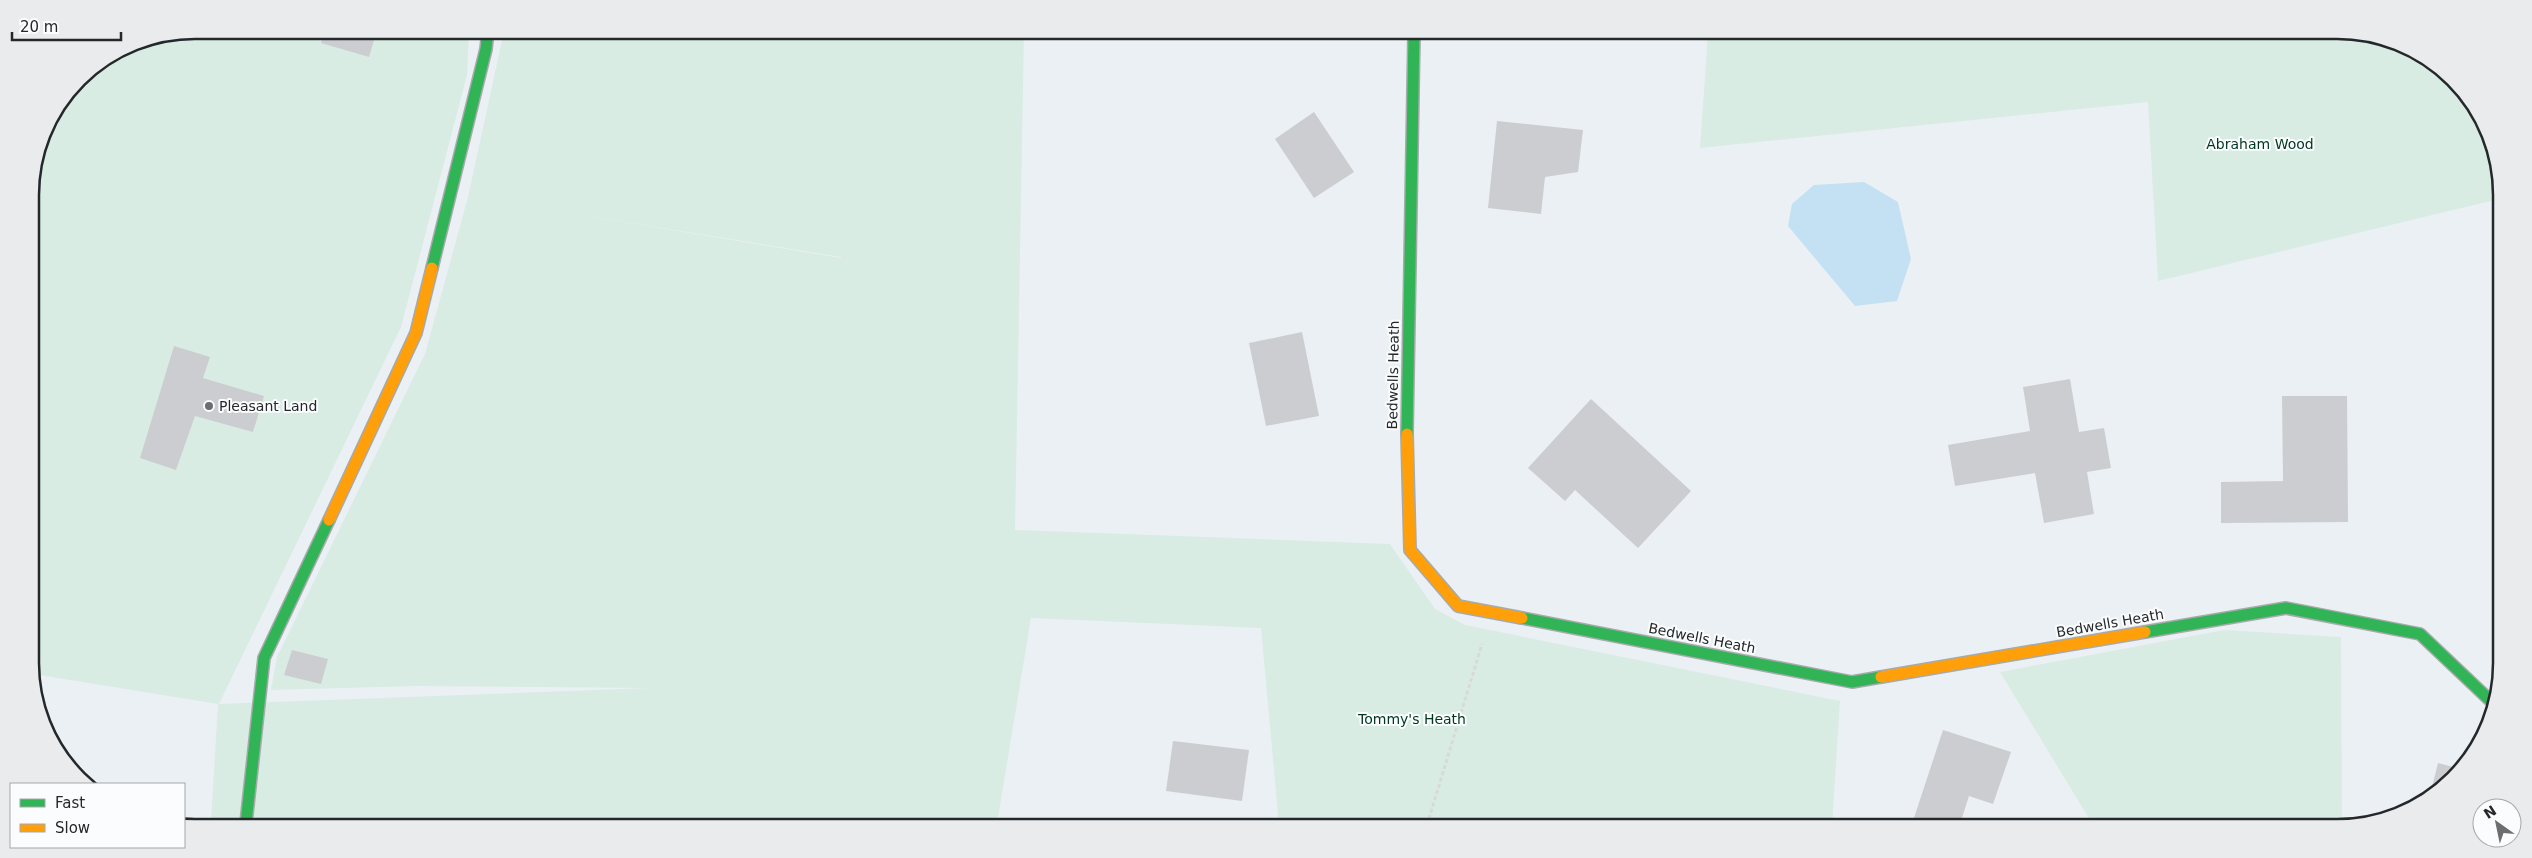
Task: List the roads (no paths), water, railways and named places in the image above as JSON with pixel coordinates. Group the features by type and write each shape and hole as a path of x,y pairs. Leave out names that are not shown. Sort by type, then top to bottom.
{"street":[{"path":"246,819 264,658 416,332 487,39"},
{"name":"Bedwells Heath","path":"1414,39 1407,449 1410,550 1458,606 1852,682 2286,608 2420,634 2489,699"}],"water":[{"path":"1864,182 1898,202 1911,259 1897,301 1855,306 1788,226 1792,204 1814,185"}],"place":[{"name":"Pleasant Land","path":"209,406"}],"park label":[{"name":"Abraham Wood","path":"2260,144"},
{"name":"Tommy's Heath","path":"1412,719"}]}
